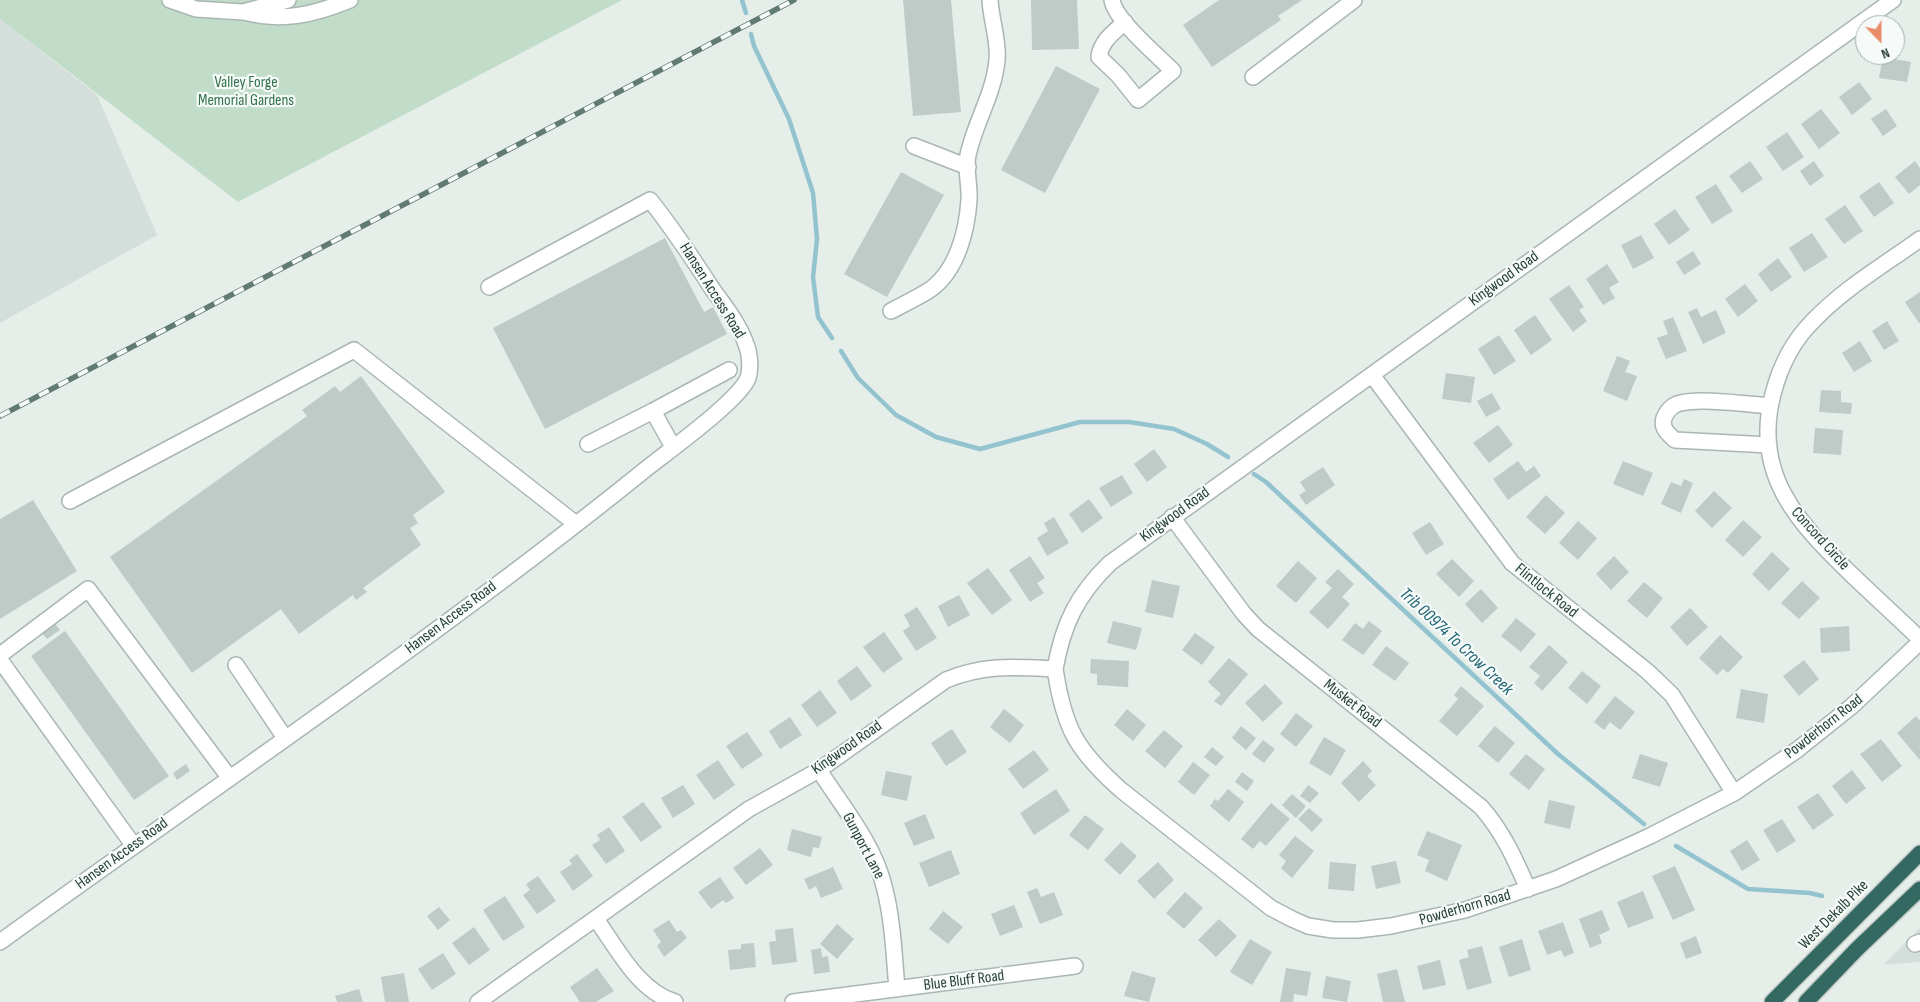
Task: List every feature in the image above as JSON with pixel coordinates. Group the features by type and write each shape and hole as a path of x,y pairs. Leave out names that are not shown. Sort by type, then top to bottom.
{"highway":[{"name":"West Dekalb Pike","path":"1772,1002 1920,853"},
{"path":"1806,1002 1857,949 1920,889"}],"street":[{"path":"170,0 196,9 243,12 267,18 292,17 350,0"},
{"path":"243,12 288,0"},
{"path":"891,311 932,288 944,276 955,259 967,219 967,157 991,90 997,58 990,0"},
{"path":"1112,0 1116,13 1126,22 1173,71 1138,100 1118,75 1099,58 1100,48 1108,37 1126,22"},
{"path":"1253,77 1354,0"},
{"name":"Kingwood Road","path":"478,1002 749,809 819,770 946,680 967,672 990,667 1055,669 1060,640 1068,618 1092,580 1110,563 1892,0"},
{"path":"914,146 968,167"},
{"name":"Hansen Access Road","path":"0,942 442,626 673,447 734,397 748,378 750,361 746,344 732,318 672,227 650,200 489,287"},
{"name":"Concord Circle","path":"1920,239 1842,295 1810,323 1796,340 1785,360 1770,406 1769,445 1780,486 1801,523 1820,544 1920,640"},
{"path":"70,501 354,350 576,524"},
{"path":"588,444 729,370"},
{"name":"Flintlock Road","path":"1372,375 1512,564 1647,670 1672,695 1734,793"},
{"path":"1769,445 1675,440 1666,432 1663,423 1667,411 1676,404 1691,402 1770,406"},
{"path":"653,411 673,447"},
{"name":"Musket Road","path":"1172,517 1244,614 1258,629 1481,807 1497,825 1508,842 1528,889"},
{"path":"0,655 88,589 229,778"},
{"name":"Powderhorn Road","path":"1055,669 1064,717 1075,738 1102,773 1271,908 1308,926 1332,930 1358,930 1383,928 1465,910 1528,889 1588,866 1734,793 1797,750 1852,706 1920,640"},
{"path":"0,660 134,846"},
{"path":"236,665 285,738"},
{"name":"Gunport Lane","path":"819,770 866,845 884,885 890,915 897,989"},
{"path":"596,919 638,977 654,990 675,1002"},
{"name":"Blue Bluff Road","path":"793,1002 1076,966"}],"shaded area":[{"path":"0,19 97,95 157,235 0,323"},
{"path":"1920,928 1920,962 1883,965"}],"green space":[{"name":"Valley Forge Memorial Gardens","path":"0,0 622,0 238,202 0,19"}],"building":[{"path":"903,0 951,0 961,112 913,116"},
{"path":"1031,0 1077,0 1079,49 1032,50"},
{"path":"1219,0 1302,0 1278,16 1281,20 1212,67 1183,25"},
{"path":"1905,61 1911,62 1907,82 1879,78 1881,65 1905,65"},
{"path":"1056,66 1100,89 1045,193 1001,170"},
{"path":"1859,82 1872,99 1852,115 1839,97"},
{"path":"1821,109 1840,133 1819,149 1801,124"},
{"path":"1886,109 1897,126 1883,136 1871,119"},
{"path":"1787,132 1804,157 1783,171 1766,147"},
{"path":"1750,161 1763,179 1742,193 1729,176"},
{"path":"1814,161 1824,176 1810,186 1800,171"},
{"path":"1915,161 1920,168 1920,185 1909,194 1895,177"},
{"path":"901,172 944,195 887,297 844,274"},
{"path":"1879,182 1894,203 1874,217 1859,196"},
{"path":"1716,184 1733,211 1712,224 1695,197"},
{"path":"1845,205 1863,231 1844,244 1825,219"},
{"path":"1675,209 1690,230 1669,245 1654,224"},
{"path":"1812,233 1828,257 1804,272 1789,248"},
{"path":"1641,235 1654,258 1633,269 1621,245"},
{"path":"665,238 704,312 713,307 727,334 545,429 493,328"},
{"path":"1693,251 1701,264 1684,275 1676,262"},
{"path":"1778,258 1792,277 1771,292 1758,274"},
{"path":"1607,264 1619,282 1609,288 1615,298 1603,305 1586,279"},
{"path":"1745,284 1758,301 1738,317 1725,299"},
{"path":"1569,285 1584,307 1579,310 1587,321 1573,332 1549,299"},
{"path":"1920,292 1920,323 1919,323 1905,302"},
{"path":"1697,308 1701,317 1716,310 1726,333 1703,344 1688,312"},
{"path":"1535,315 1552,340 1531,355 1514,330"},
{"path":"1673,317 1687,351 1666,359 1657,338 1668,334 1663,321"},
{"path":"1887,321 1899,341 1884,350 1872,331"},
{"path":"1499,335 1516,361 1494,375 1478,349"},
{"path":"1860,341 1872,361 1854,372 1842,353"},
{"path":"1617,356 1630,361 1625,372 1637,376 1627,401 1603,391"},
{"path":"1446,373 1475,377 1471,403 1442,399"},
{"path":"361,376 445,492 413,515 418,523 410,528 421,545 363,588 367,592 356,600 353,595 299,634 281,609 192,673 110,557 307,416 302,410 335,386 340,392"},
{"path":"1821,390 1841,391 1841,402 1852,403 1851,414 1819,412"},
{"path":"1492,393 1501,409 1486,417 1477,401"},
{"path":"1498,425 1513,445 1489,463 1473,443"},
{"path":"1815,428 1843,430 1841,455 1813,453"},
{"path":"1154,449 1167,467 1147,482 1134,464"},
{"path":"1518,461 1526,472 1534,466 1541,476 1508,500 1493,479"},
{"path":"1623,461 1653,473 1643,496 1613,484"},
{"path":"1323,467 1335,485 1306,505 1299,495 1306,491 1300,482"},
{"path":"1122,475 1133,493 1111,507 1099,488"},
{"path":"1684,479 1693,483 1681,513 1661,504 1671,482 1681,486"},
{"path":"1714,491 1732,508 1712,528 1695,511"},
{"path":"1546,495 1565,513 1545,534 1526,517"},
{"path":"1089,499 1103,518 1082,533 1069,514"},
{"path":"33,500 77,571 0,619 0,519"},
{"path":"1054,517 1069,543 1047,556 1037,538 1048,531 1044,523"},
{"path":"1743,520 1762,537 1743,557 1725,540"},
{"path":"1578,521 1597,538 1578,560 1559,543"},
{"path":"1430,522 1444,544 1426,555 1412,533"},
{"path":"1772,552 1790,569 1769,591 1752,574"},
{"path":"1030,556 1045,578 1037,583 1044,593 1030,602 1009,570"},
{"path":"1614,556 1629,572 1611,590 1596,574"},
{"path":"1452,559 1474,581 1459,597 1436,574"},
{"path":"1298,561 1317,578 1296,603 1276,586"},
{"path":"988,568 1012,600 992,615 967,583"},
{"path":"1338,569 1354,584 1342,597 1350,604 1328,629 1309,612 1332,588 1325,582"},
{"path":"1152,580 1180,586 1173,618 1145,612"},
{"path":"1802,581 1820,598 1799,619 1781,603"},
{"path":"1644,582 1663,598 1647,618 1627,601"},
{"path":"1481,589 1498,608 1482,623 1465,604"},
{"path":"959,595 970,615 948,627 938,606"},
{"path":"917,607 937,638 916,651 903,631 910,626 904,615"},
{"path":"1690,608 1708,627 1687,646 1670,627"},
{"path":"1516,618 1536,634 1521,652 1501,636"},
{"path":"1113,621 1142,628 1136,650 1107,643"},
{"path":"1369,621 1382,631 1363,655 1342,640 1355,623 1363,629"},
{"path":"55,624 60,630 47,639 42,633"},
{"path":"1849,626 1850,651 1821,653 1820,628"},
{"path":"65,631 169,776 134,800 31,656"},
{"path":"884,632 903,659 883,673 863,647"},
{"path":"1195,633 1215,647 1202,665 1182,650"},
{"path":"1720,635 1743,657 1728,673 1723,669 1717,675 1699,658"},
{"path":"1549,645 1568,662 1542,691 1534,683 1540,676 1529,667"},
{"path":"1386,646 1409,663 1395,681 1372,665"},
{"path":"1229,658 1248,674 1221,706 1214,701 1221,694 1208,682"},
{"path":"1091,659 1129,661 1128,687 1097,685 1097,674 1090,673"},
{"path":"1804,660 1819,679 1799,696 1783,676"},
{"path":"857,666 872,686 851,701 837,681"},
{"path":"1582,671 1601,686 1587,704 1568,688"},
{"path":"1265,684 1283,703 1263,722 1245,703"},
{"path":"1461,686 1484,706 1457,736 1439,721 1458,699 1454,695"},
{"path":"1741,689 1768,694 1764,723 1736,718"},
{"path":"820,690 837,713 817,727 801,705"},
{"path":"1615,696 1635,712 1620,730 1610,722 1604,730 1594,722"},
{"path":"1004,709 1024,725 1010,743 990,727"},
{"path":"1127,709 1146,725 1133,741 1114,725"},
{"path":"1296,713 1313,726 1296,747 1280,734"},
{"path":"1916,716 1920,721 1920,760 1897,733"},
{"path":"790,717 802,735 780,749 769,731"},
{"path":"1241,726 1256,738 1246,750 1232,738"},
{"path":"1495,726 1515,743 1498,763 1478,746"},
{"path":"952,729 967,752 946,766 931,743"},
{"path":"1164,730 1183,746 1165,768 1145,751"},
{"path":"747,732 763,755 742,769 726,746"},
{"path":"1324,737 1346,750 1331,776 1309,763"},
{"path":"1881,739 1902,766 1882,782 1860,754"},
{"path":"1263,740 1275,749 1264,763 1252,754"},
{"path":"1212,747 1224,757 1216,766 1204,757"},
{"path":"1034,750 1049,770 1023,789 1008,769"},
{"path":"1526,754 1545,769 1529,790 1509,774"},
{"path":"1640,754 1668,763 1660,787 1632,778"},
{"path":"718,760 735,785 714,800 696,775"},
{"path":"1363,761 1372,771 1367,776 1376,785 1359,802 1341,783"},
{"path":"1193,762 1210,775 1194,795 1178,782"},
{"path":"186,764 190,771 177,780 173,773"},
{"path":"1852,770 1866,788 1846,804 1832,786"},
{"path":"886,771 912,776 907,801 881,795"},
{"path":"1242,772 1254,781 1247,791 1235,782"},
{"path":"683,785 695,804 673,818 661,798"},
{"path":"1308,785 1319,793 1310,803 1300,796"},
{"path":"1056,789 1070,811 1034,835 1020,813"},
{"path":"1228,789 1244,802 1229,822 1210,806 1215,799 1218,801"},
{"path":"1818,793 1834,815 1813,830 1797,807"},
{"path":"1292,794 1306,806 1296,818 1282,805"},
{"path":"1549,800 1575,806 1570,829 1544,823"},
{"path":"643,802 662,827 641,842 622,817"},
{"path":"1271,803 1290,819 1266,846 1260,841 1253,849 1241,839"},
{"path":"1309,808 1323,820 1312,832 1298,819"},
{"path":"925,814 935,838 914,846 904,823"},
{"path":"1085,815 1104,829 1088,850 1069,835"},
{"path":"1782,819 1796,841 1777,853 1763,830"},
{"path":"609,827 625,851 606,864 592,845 600,840 597,835"},
{"path":"792,829 822,837 819,848 813,847 811,857 787,850"},
{"path":"1427,831 1462,845 1447,881 1425,871 1429,860 1417,855"},
{"path":"1295,836 1314,851 1292,878 1281,868 1286,861 1279,855"},
{"path":"1747,840 1760,860 1742,871 1730,851"},
{"path":"1121,842 1137,856 1120,875 1104,860"},
{"path":"760,848 773,865 746,885 733,868"},
{"path":"951,850 960,874 929,887 919,863"},
{"path":"577,854 593,876 573,891 560,872 572,864 569,860"},
{"path":"1396,861 1401,883 1376,889 1371,866"},
{"path":"1158,862 1174,880 1154,899 1137,881"},
{"path":"1330,862 1356,864 1354,891 1328,889"},
{"path":"1675,866 1695,910 1673,920 1652,876"},
{"path":"833,867 843,889 821,898 816,886 809,890 804,879"},
{"path":"538,876 556,901 537,914 523,895 530,890 526,884"},
{"path":"720,877 734,898 726,903 723,900 711,909 698,892"},
{"path":"1037,888 1041,897 1054,892 1063,915 1040,924 1027,892"},
{"path":"1643,891 1654,918 1628,928 1617,902"},
{"path":"1185,892 1203,908 1184,929 1166,913"},
{"path":"505,896 525,927 503,941 483,910"},
{"path":"1014,905 1023,927 1000,936 991,914"},
{"path":"439,907 450,920 438,930 427,916"},
{"path":"1602,910 1610,930 1599,935 1602,943 1590,948 1579,919"},
{"path":"943,911 963,927 948,944 929,929"},
{"path":"1219,919 1237,936 1216,957 1198,940"},
{"path":"669,920 677,932 681,930 687,938 664,957 657,946 661,942 653,930"},
{"path":"1563,922 1574,953 1564,957 1561,950 1547,955 1538,931"},
{"path":"837,924 854,939 837,959 820,944"},
{"path":"474,927 490,950 469,965 452,943"},
{"path":"793,928 797,962 772,965 769,942 776,941 775,930"},
{"path":"1696,936 1702,953 1686,959 1680,943"},
{"path":"1250,939 1272,952 1252,985 1230,972"},
{"path":"1522,939 1531,970 1509,977 1499,947"},
{"path":"754,943 756,967 730,970 728,950 741,949 741,944"},
{"path":"1482,946 1492,983 1467,990 1459,960 1469,957 1467,950"},
{"path":"821,948 822,957 828,956 830,972 814,974 811,950"},
{"path":"443,953 456,974 432,990 418,969"},
{"path":"1440,960 1446,985 1423,990 1417,966"},
{"path":"597,968 614,991 596,1002 580,1002 570,987"},
{"path":"1286,968 1311,972 1307,996 1294,994 1293,1002 1280,1002"},
{"path":"1397,969 1405,1002 1383,1002 1377,974"},
{"path":"1132,971 1156,978 1149,1002 1124,996"},
{"path":"404,973 409,1002 385,1002 381,977"},
{"path":"1326,976 1351,981 1347,1002 1322,998"},
{"path":"359,989 363,1002 337,1002 335,996"}],"waterway":[{"name":"Trib 00974 To Crow Creek","path":"742,0 746,13"},
{"name":"Trib 00974 To Crow Creek","path":"751,34 754,46 789,119 813,193 817,239 813,277 818,317 832,338"},
{"name":"Trib 00974 To Crow Creek","path":"841,351 858,378 896,415 936,437 980,449 1080,422 1129,422 1174,429 1207,444 1228,457"},
{"name":"Trib 00974 To Crow Creek","path":"1254,474 1266,482 1558,754 1644,824"},
{"name":"Trib 00974 To Crow Creek","path":"1676,846 1748,889 1810,893 1822,896"}],"railway":[{"path":"0,416 794,0"}]}
